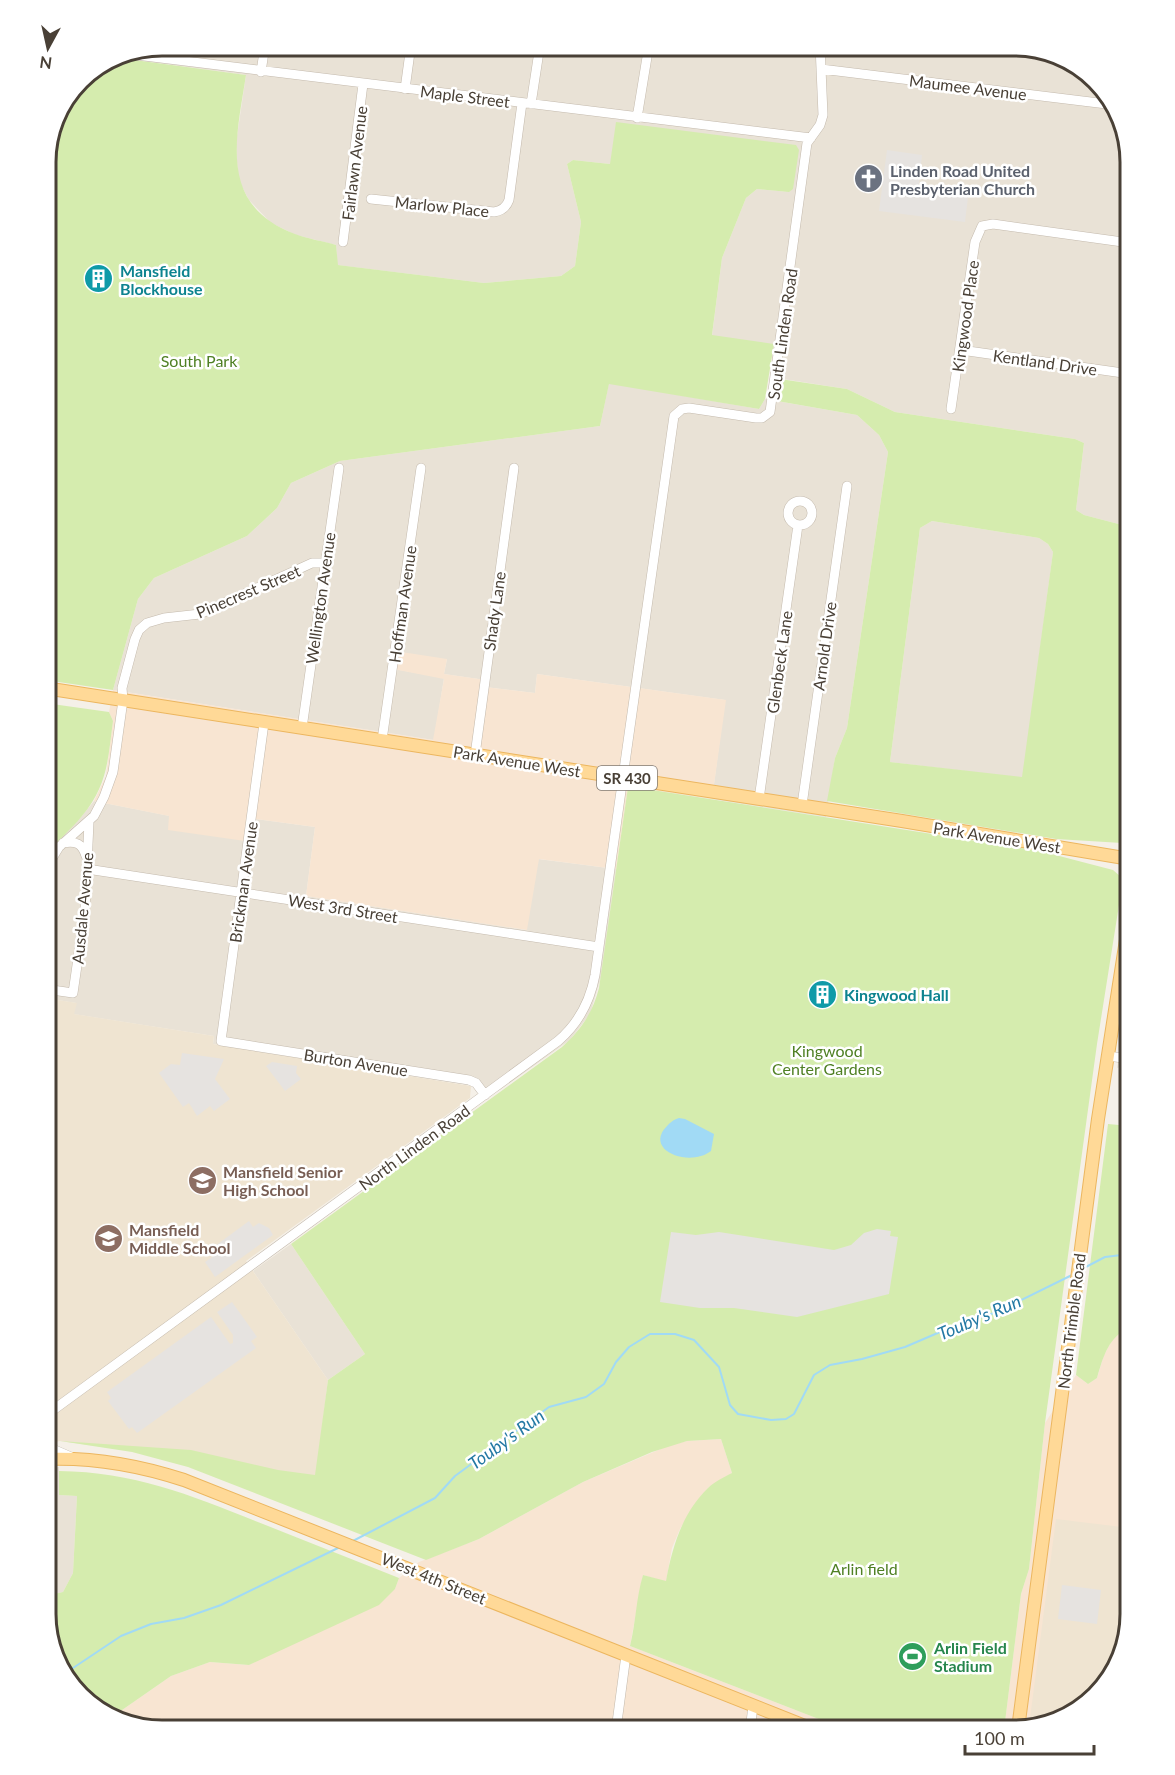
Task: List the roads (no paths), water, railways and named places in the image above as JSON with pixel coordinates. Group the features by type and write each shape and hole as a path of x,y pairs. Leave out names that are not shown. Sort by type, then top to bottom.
{"main road":[{"name":"Park Avenue West","path":"56,690 802,805 1120,857"},
{"name":"North Trimble Road","path":"1019,1720 1086,1206 1120,979"},
{"name":"West 4th Street","path":"56,1459 124,1463 164,1473 293,1522 788,1720"}],"street":[{"name":"Maple Street","path":"160,56 261,72 810,138"},
{"path":"261,72 263,56"},
{"path":"405,89 410,56"},
{"path":"526,104 537,56"},
{"path":"637,118 647,56"},
{"name":"South Linden Road","path":"622,777 674,416 682,409 689,408 756,418 762,418 770,412 807,143 820,125 823,115 820,56"},
{"name":"Maumee Avenue","path":"821,69 1102,103"},
{"name":"Fairlawn Avenue","path":"344,242 363,84"},
{"name":"Marlow Place","path":"371,199 494,212 504,208 509,201 526,104"},
{"name":"Kingwood Place","path":"951,409 975,242 982,226 993,224 1120,242"},
{"name":"Kentland Drive","path":"961,350 1120,373"},
{"name":"Wellington Avenue","path":"302,728 339,468"},
{"name":"Hoffman Avenue","path":"382,740 421,468"},
{"name":"Shady Lane","path":"475,755 514,468"},
{"name":"Arnold Drive","path":"802,805 847,486"},
{"name":"Glenbeck Lane","path":"759,799 798,525"},
{"name":"Pinecrest Street","path":"89,822 99,807 113,772 123,700 122,688 135,639 140,630 147,623 200,614 312,563 325,563"},
{"name":"Brickman Avenue","path":"221,1041 264,723"},
{"name":"North Linden Road","path":"56,1409 558,1041 578,1021 591,996 622,777"},
{"path":"56,854 63,843 89,822"},
{"name":"Ausdale Avenue","path":"56,991 73,993 85,910 89,822"},
{"path":"63,843 73,842 81,845 87,865"},
{"name":"West 3rd Street","path":"87,865 242,892 599,947"},
{"name":"Burton Avenue","path":"221,1041 469,1080 476,1083 485,1095"},
{"path":"1108,1056 1120,1058"},
{"path":"56,1451 73,1458"},
{"path":"617,1720 626,1655"},
{"path":"751,1720 753,1706"}],"water":[{"path":"679,1118 714,1134 711,1151 691,1158 672,1154 665,1149 661,1142 661,1135 670,1123"}],"waterway":[{"name":"Touby's Run","path":"1082,1269 1105,1257 1120,1255"},
{"name":"Touby's Run","path":"351,1542 435,1498 455,1476 549,1407 586,1397 604,1384 616,1362 629,1347 650,1334 675,1334 694,1340 719,1367 730,1405 738,1414 771,1420 786,1419 794,1414 814,1375 830,1365 905,1347 954,1326 997,1312 1072,1275"},
{"name":"Touby's Run","path":"72,1669 121,1636 151,1624 184,1618 221,1605 340,1547"}],"place":[{"name":"Linden Road United Presbyterian Church","path":"869,179"},
{"name":"Mansfield Blockhouse","path":"99,279"},
{"name":"Kingwood Hall","path":"823,994"},
{"name":"Mansfield Senior High School","path":"202,1180"},
{"name":"Mansfield Middle School","path":"108,1238"},
{"name":"Arlin Field Stadium","path":"913,1656"}],"park label":[{"name":"South Park","path":"199,360"},
{"name":"Kingwood Center Gardens","path":"827,1059"},
{"name":"Arlin field","path":"864,1568"}]}
